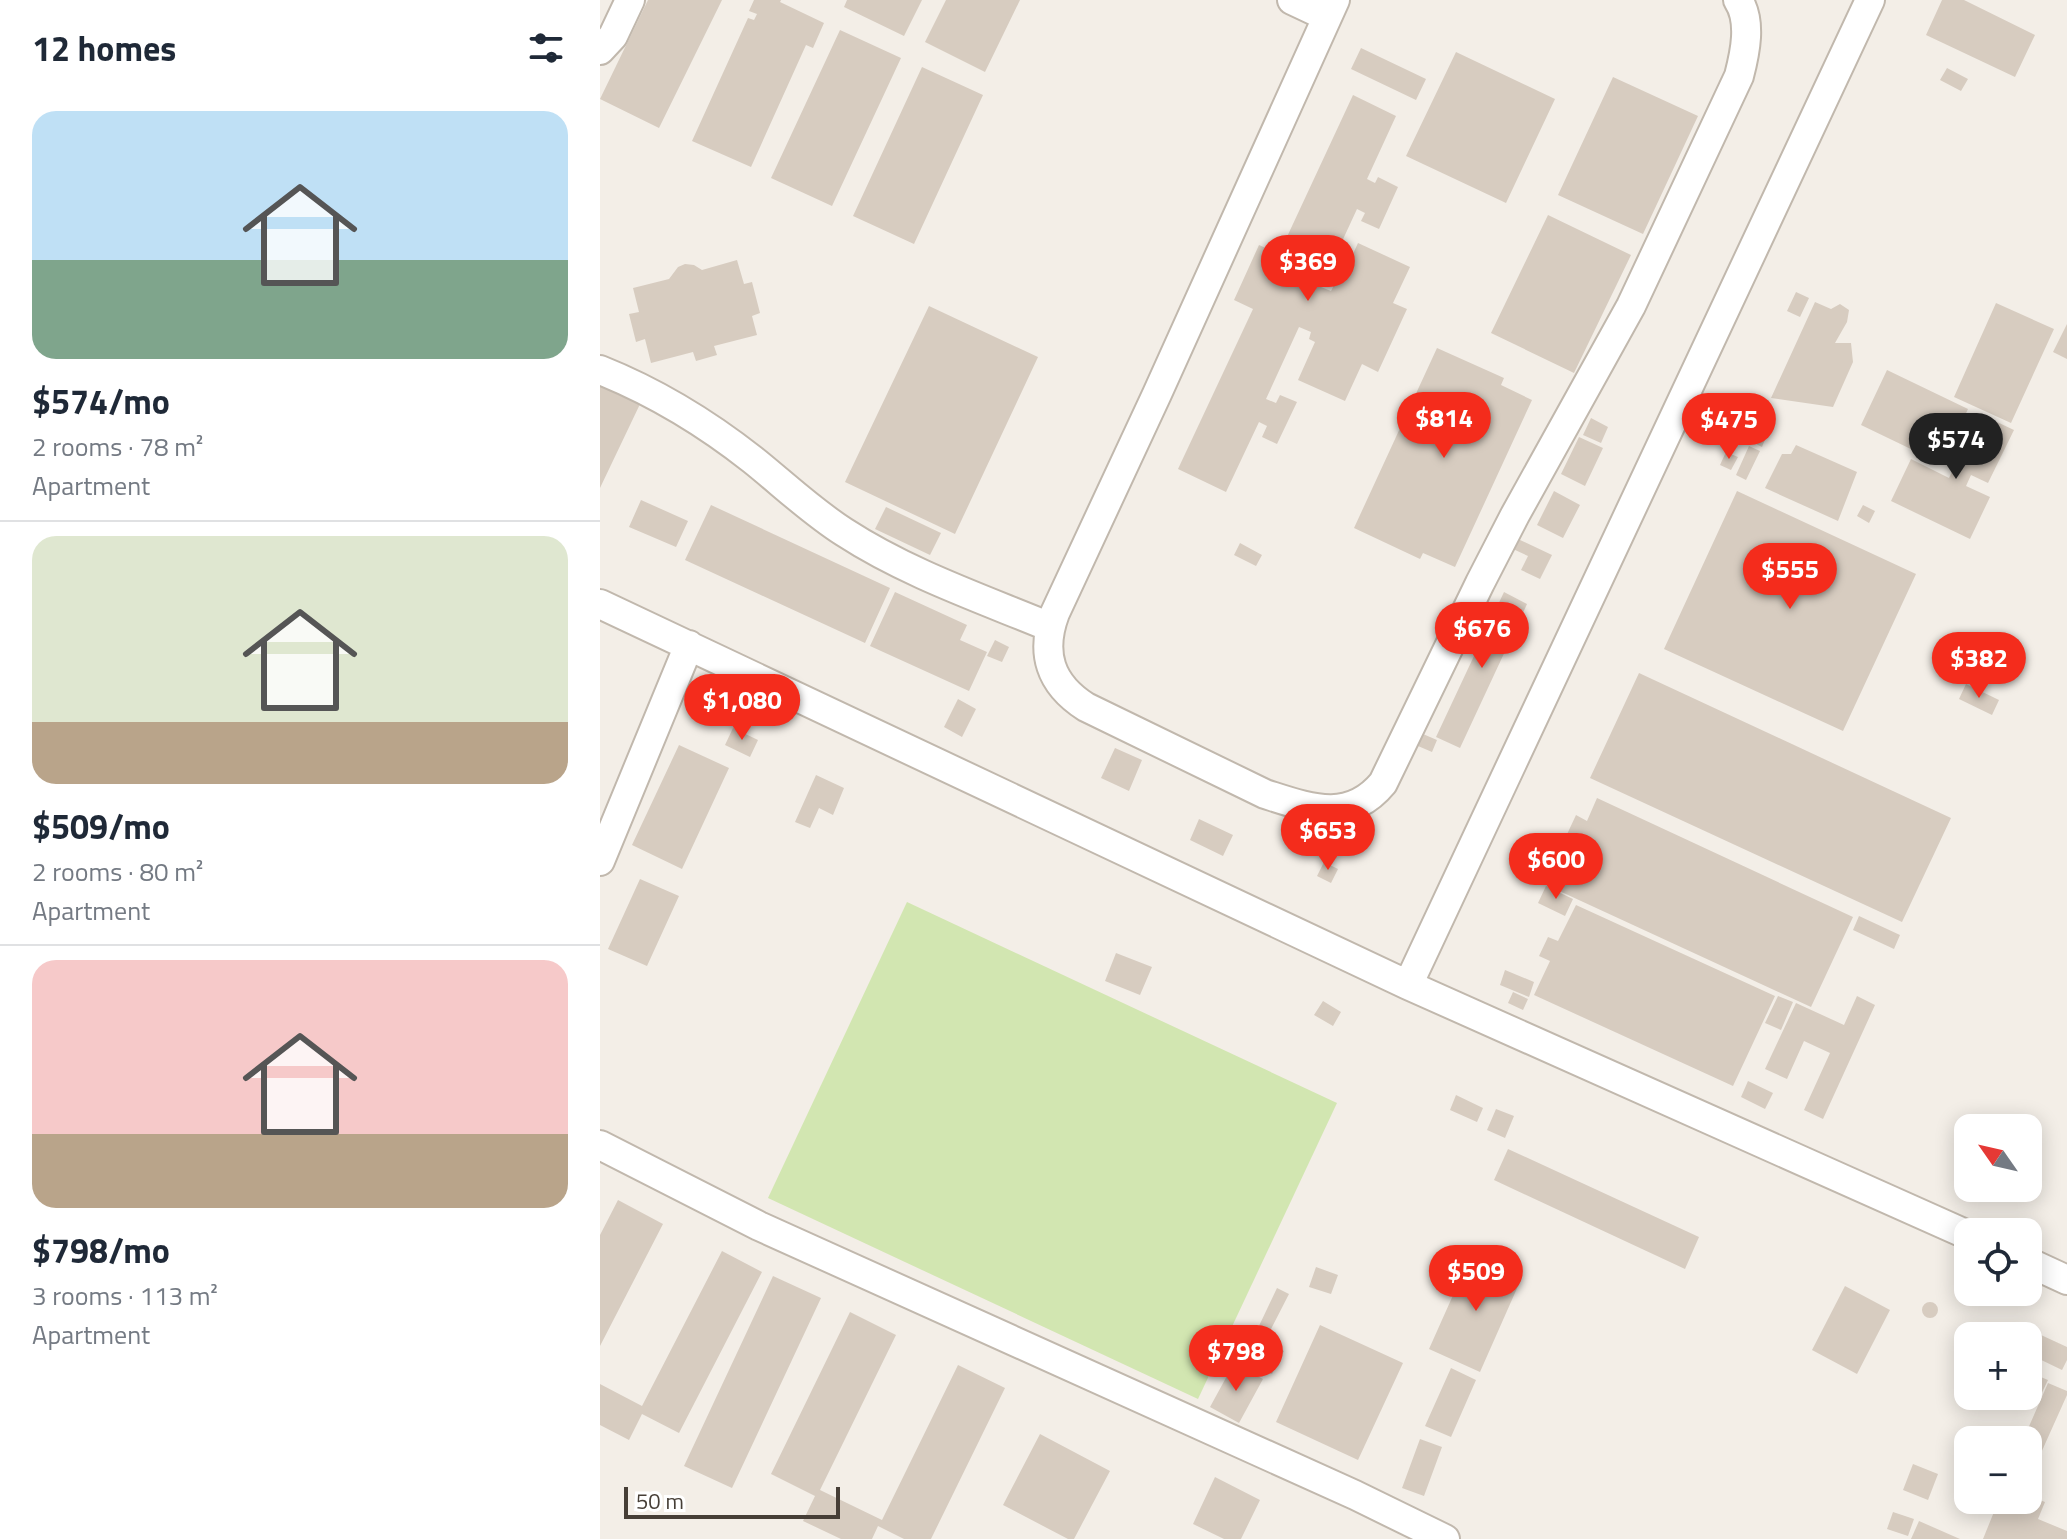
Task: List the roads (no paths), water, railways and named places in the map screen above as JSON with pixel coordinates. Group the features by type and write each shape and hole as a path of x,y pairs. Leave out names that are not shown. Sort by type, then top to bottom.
{"street":[{"path":"600,50 613,36 630,0"},
{"path":"1292,0 1330,8 1050,627 1048,642 1053,672 1061,686 1086,707 1239,783 1291,803 1335,810 1362,803 1383,783 1508,529 1631,306 1739,76 1746,32 1744,9 1738,0"},
{"path":"1408,985 1870,0"},
{"path":"600,370 692,417 753,460 811,509 875,551 919,573 1050,627"},
{"path":"600,604 1408,985 1954,1229"},
{"path":"600,861 689,645"},
{"path":"600,1145 759,1226 1355,1495 1445,1539"},
{"path":"2042,1268 2067,1280"}]}
